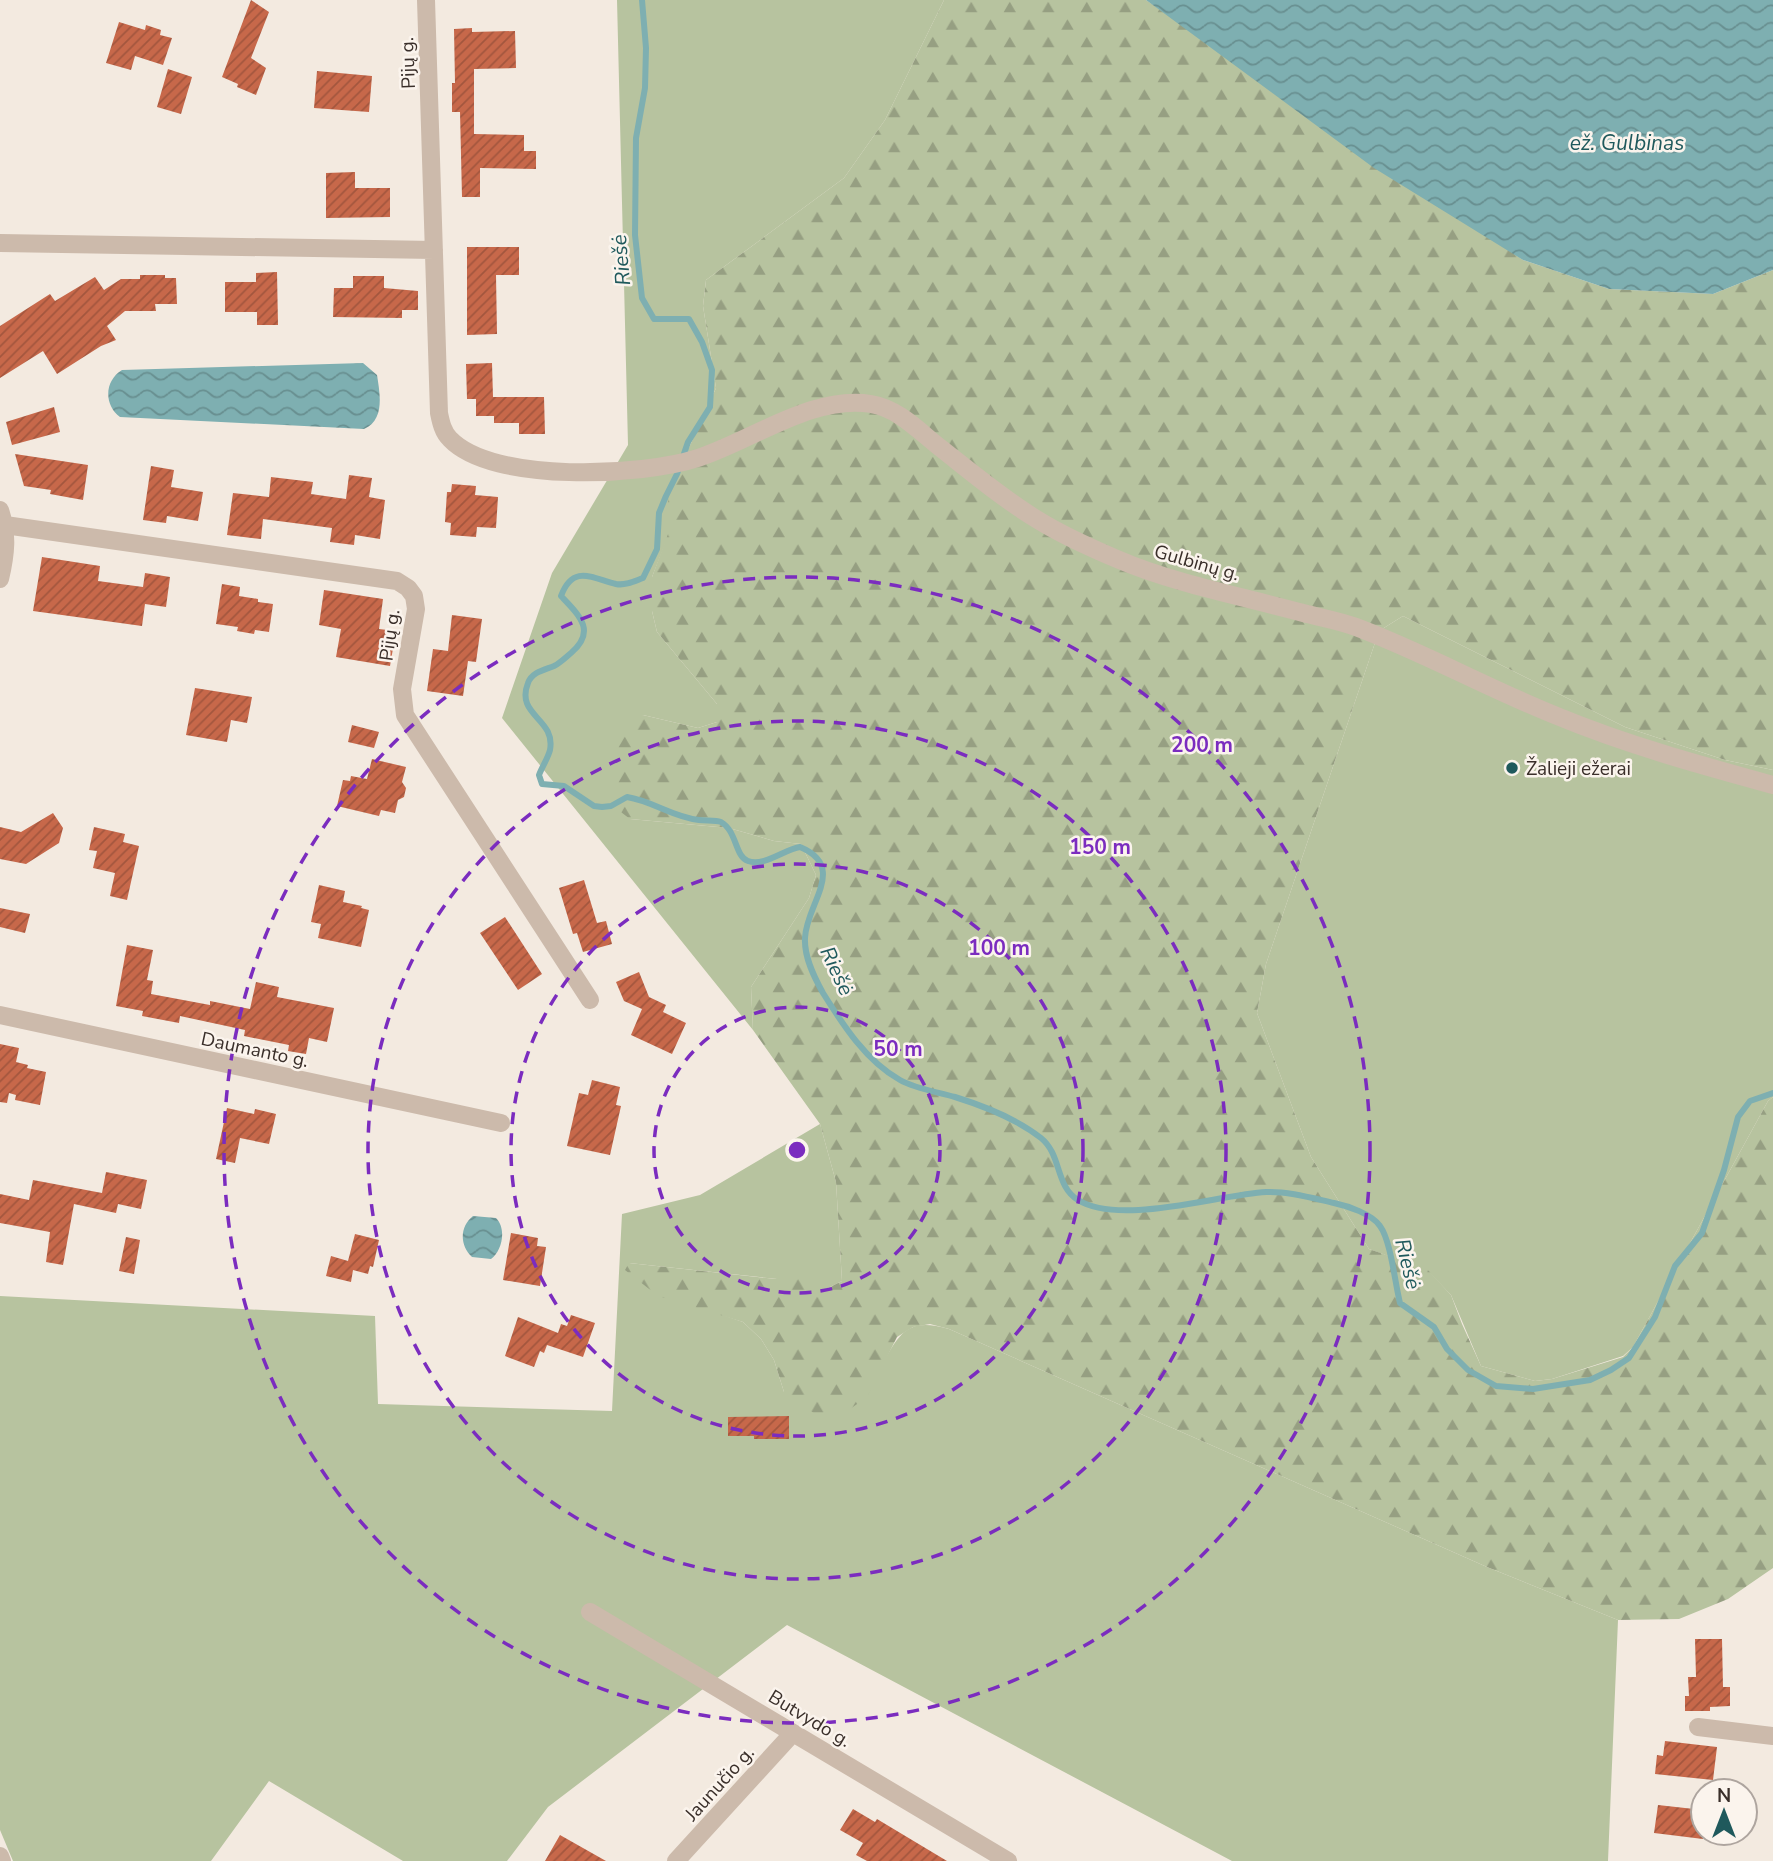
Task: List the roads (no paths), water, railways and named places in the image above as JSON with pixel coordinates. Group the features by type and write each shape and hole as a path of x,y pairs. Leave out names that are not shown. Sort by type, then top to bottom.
{"street":[{"name":"Pijų g.","path":"426,0 439,413 442,428 450,439 463,449 488,461 525,469 576,473 636,469"},
{"path":"0,243 433,250"},
{"name":"Gulbinų g.","path":"636,469 696,459 827,405 854,402 876,404 898,414 1038,520 1118,560 1174,578 1354,626 1602,734 1657,754 1773,785"},
{"name":"Pijų g.","path":"3,518 397,582 408,588 414,596 416,609 402,689 405,715 590,1000"},
{"path":"0,579 6,552 3,518"},
{"name":"Daumanto g.","path":"0,1015 501,1123"},
{"name":"Butvydo g.","path":"590,1612 1008,1861"},
{"path":"1698,1727 1773,1736"},
{"name":"Jaunučio g.","path":"676,1861 793,1732"}],"water":[{"name":"ež. Gulbinas","path":"1146,0 1773,0 1773,270 1713,294 1609,289 1523,260 1374,168"},
{"path":"363,363 377,375 380,398 375,419 364,429 120,417 111,406 108,393 112,380 122,370"},
{"path":"473,1216 496,1218 499,1223 502,1240 491,1259 472,1257 465,1248 463,1231"}],"waterway":[{"name":"Riešė","path":"642,0 646,48 645,88 636,138 635,235 642,298 654,319 689,319 702,342 712,370 710,407 688,442 659,513 657,549 643,578 619,584 591,577 577,577 571,580 561,596 579,617 584,630 579,645 571,653 556,665 535,674 528,683 525,694 527,703 550,739 550,750 539,775 542,784 564,786 594,806 611,806 627,797 689,818 721,822 730,831 741,854 748,861 761,862 800,847 814,855 821,865 823,876 805,938 810,967 847,1030 876,1063 913,1086 989,1109 1032,1131 1048,1145 1065,1187 1078,1200 1096,1207 1143,1210 1274,1192 1340,1204 1366,1214 1384,1233 1400,1303 1434,1327 1447,1349 1468,1370 1496,1386 1533,1389 1590,1380 1629,1358 1655,1317 1675,1266 1702,1233 1724,1170 1738,1117 1750,1101 1773,1093"}],"place":[{"name":"Žalieji ežerai","path":"1512,768"}]}
